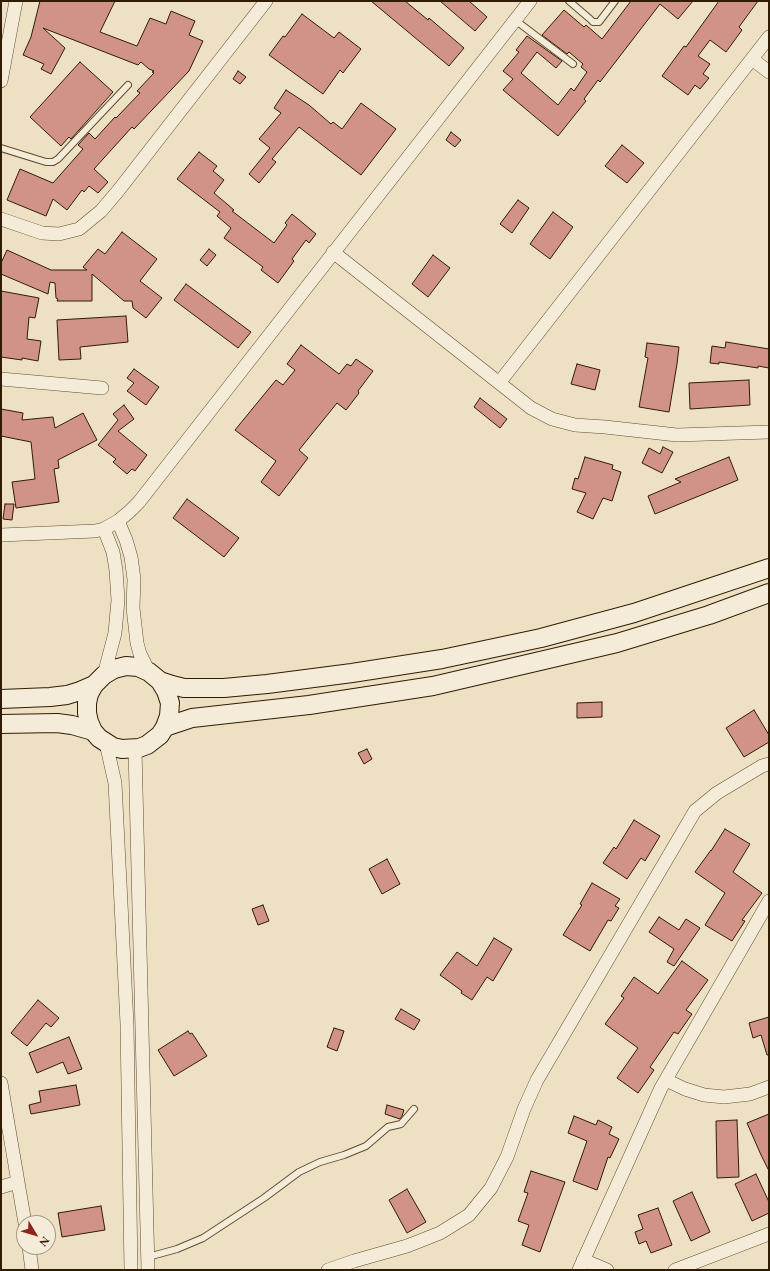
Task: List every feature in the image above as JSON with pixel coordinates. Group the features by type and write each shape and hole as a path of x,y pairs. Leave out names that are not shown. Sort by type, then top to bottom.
{"main road":[{"path":"1,699 67,695 80,691 114,669 126,666 138,667 172,685 184,688 224,688 329,676 442,659 541,638 634,612 769,568"},
{"path":"165,727 192,718 309,705 433,686 617,643 709,615 769,593"},
{"path":"1,724 57,723 77,726 100,737 113,747 135,749 147,745 154,740 165,727 169,716 170,703 166,691 154,676"},
{"path":"99,680 89,694 87,713 89,722 100,737"}],"street":[{"path":"1,81 16,1"},
{"path":"1,219 42,233 58,234 80,229 101,211 123,185 266,1"},
{"path":"1,535 95,531 104,529 118,521 139,502 530,1"},
{"path":"500,383 769,37"},
{"path":"752,59 769,72"},
{"path":"333,252 532,408 552,419 575,425 677,435 769,432"},
{"path":"1,379 102,388"},
{"path":"118,521 131,557 134,579 134,608 137,642 140,654 154,676"},
{"path":"99,680 115,633 118,600 113,552 104,529"},
{"path":"100,737 115,782 126,1009 131,1270"},
{"path":"135,749 148,1270"},
{"path":"328,1270 408,1246 440,1233 469,1216 492,1188 507,1157 536,1080 695,811 717,793 762,766 769,764"},
{"path":"607,1270 581,1265 658,1095 769,901"},
{"path":"666,1080 685,1089 704,1095 724,1098 750,1094 769,1087"},
{"path":"1,1083 24,1215"},
{"path":"1,1187 18,1182"},
{"path":"675,1270 769,1234"},
{"path":"30,1255 32,1270"}],"lane":[{"path":"569,1 594,22 599,22 615,1"},
{"path":"515,20 573,64"},
{"path":"1,148 46,162 53,162 58,159 128,84"},
{"path":"148,1257 177,1249 203,1238 264,1198 299,1172 320,1162 344,1155 366,1146 388,1127 401,1124 414,1109"}],"building":[{"path":"40,1 115,1 100,32 137,46 150,18 166,24 171,11 195,21 189,35 203,41 189,71 134,129 132,127 94,169 108,182 98,193 89,186 84,192 82,190 67,210 53,199 46,216 7,200 20,169 53,183 83,149 78,145 89,133 95,139 140,93 137,91 154,73 152,72 154,71 149,69 141,62 138,65 43,28 65,48 51,74 41,69 44,64 23,55 31,37"},
{"path":"371,1 405,1 428,20 429,18 464,48 449,66"},
{"path":"440,1 469,1 487,17 475,31"},
{"path":"631,1 693,1 678,19 660,4 600,82 598,80 584,99 586,101 558,136 503,90 513,79 503,71 519,52 516,50 527,36 562,61 556,68 537,52 521,73 558,105 571,88 574,91 587,72 581,67 583,64 569,52 567,54 542,35 564,10 584,27 586,25 602,39"},
{"path":"719,1 758,1 739,27 742,30 726,52 710,40 698,56 710,64 703,74 709,78 700,89 695,85 688,95 662,76 684,46 686,47"},
{"path":"302,14 334,38 339,32 361,49 343,73 340,70 323,94 269,55"},
{"path":"80,62 113,92 71,139 69,137 61,146 30,117"},
{"path":"238,71 246,77 240,84 233,79"},
{"path":"286,90 309,105 331,124 333,122 342,129 361,103 396,129 361,175 299,127 272,159 276,162 259,183 249,174 270,148 259,139 281,113 274,108"},
{"path":"451,132 461,140 455,147 446,140"},
{"path":"622,145 644,163 627,183 605,166"},
{"path":"199,152 217,166 213,171 224,180 214,193 234,210 232,211 274,243 287,225 285,223 292,214 316,234 309,243 306,240 292,259 294,261 278,283 261,270 263,267 224,238 231,228 217,216 220,212 177,179"},
{"path":"518,200 529,208 512,233 500,224"},
{"path":"553,212 573,227 550,259 530,244"},
{"path":"122,232 157,259 140,281 162,298 146,318 133,308 132,301 124,301 92,274 92,301 57,301 58,299 56,298 55,283 50,282 48,294 1,274 1,263 7,250 51,270 87,270 83,267 98,249 105,254"},
{"path":"209,249 216,255 207,266 200,260"},
{"path":"433,255 450,268 428,297 412,284"},
{"path":"186,284 251,332 238,348 174,300"},
{"path":"1,291 39,298 35,318 29,317 27,339 41,341 38,361 22,358 22,360 1,357"},
{"path":"126,316 128,342 80,347 81,359 59,360 57,320"},
{"path":"726,342 769,349 769,368 758,366 758,368 719,362 719,364 710,363 712,346 725,348"},
{"path":"647,343 679,347 669,412 639,407 648,358 645,357"},
{"path":"301,345 339,374 347,364 351,366 356,359 373,371 346,410 337,403 299,450 308,458 279,496 261,482 276,461 235,430 276,380 283,385 295,370 287,364"},
{"path":"577,364 600,370 595,390 571,384"},
{"path":"134,369 159,387 146,405 127,391 134,383 127,378"},
{"path":"749,380 750,405 690,409 689,383"},
{"path":"480,398 507,419 500,428 474,407"},
{"path":"124,405 134,419 118,431 147,455 135,471 132,469 127,474 113,462 116,459 98,445 118,420 113,414"},
{"path":"1,409 23,413 22,420 53,417 55,428 83,413 97,440 58,460 59,468 54,469 59,502 16,508 12,482 35,479 31,442 1,436"},
{"path":"663,447 673,452 662,473 642,463 649,448 660,454"},
{"path":"585,457 613,465 612,469 621,472 612,501 603,498 593,519 577,512 586,493 572,489 575,478 578,479"},
{"path":"729,457 738,480 655,514 648,496 681,482 675,479"},
{"path":"187,499 239,538 224,557 173,518"},
{"path":"5,504 14,504 12,520 3,519"},
{"path":"602,702 602,717 577,718 577,703"},
{"path":"754,710 769,735 769,742 744,757 726,728"},
{"path":"367,749 372,759 364,764 358,753"},
{"path":"634,820 660,836 645,861 641,858 627,879 603,863 614,847 616,849"},
{"path":"725,829 750,844 733,872 762,893 742,920 745,921 732,941 705,925 725,893 695,872"},
{"path":"387,859 400,884 382,894 369,869"},
{"path":"592,883 620,899 615,906 619,908 611,921 608,920 590,951 563,935 582,905 580,904"},
{"path":"263,905 269,921 258,925 252,909"},
{"path":"659,917 679,930 686,919 700,928 674,966 667,962 674,949 649,932"},
{"path":"494,938 512,949 493,981 487,977 472,1000 461,993 462,991 440,975 457,952 477,966"},
{"path":"682,961 708,980 686,1010 692,1014 678,1034 674,1032 650,1067 654,1070 638,1093 617,1078 638,1048 605,1024 624,998 621,996 634,977 658,994"},
{"path":"38,1000 59,1018 51,1027 46,1023 27,1046 11,1033"},
{"path":"401,1009 420,1020 414,1030 395,1019"},
{"path":"769,1017 769,1055 767,1055 761,1035 753,1038 749,1023"},
{"path":"334,1028 344,1031 337,1051 327,1047"},
{"path":"188,1031 190,1034 192,1033 207,1056 174,1076 158,1050"},
{"path":"69,1037 82,1069 68,1074 63,1062 37,1073 29,1053"},
{"path":"76,1085 80,1105 31,1114 29,1105 41,1102 39,1091"},
{"path":"387,1105 404,1110 400,1119 385,1114"},
{"path":"769,1114 769,1171 747,1123"},
{"path":"574,1116 596,1125 598,1120 612,1127 609,1134 619,1139 610,1158 608,1157 597,1190 573,1181 587,1141 568,1133"},
{"path":"737,1120 739,1177 717,1178 716,1121"},
{"path":"531,1171 565,1182 540,1252 522,1245 529,1225 518,1221 528,1193 524,1192"},
{"path":"756,1174 769,1202 769,1213 752,1221 735,1184"},
{"path":"407,1189 426,1222 407,1233 389,1200"},
{"path":"692,1192 710,1232 691,1241 673,1201"},
{"path":"101,1206 105,1230 62,1237 58,1213"},
{"path":"658,1208 672,1245 651,1253 646,1241 639,1244 635,1232 643,1229 638,1215"}]}
